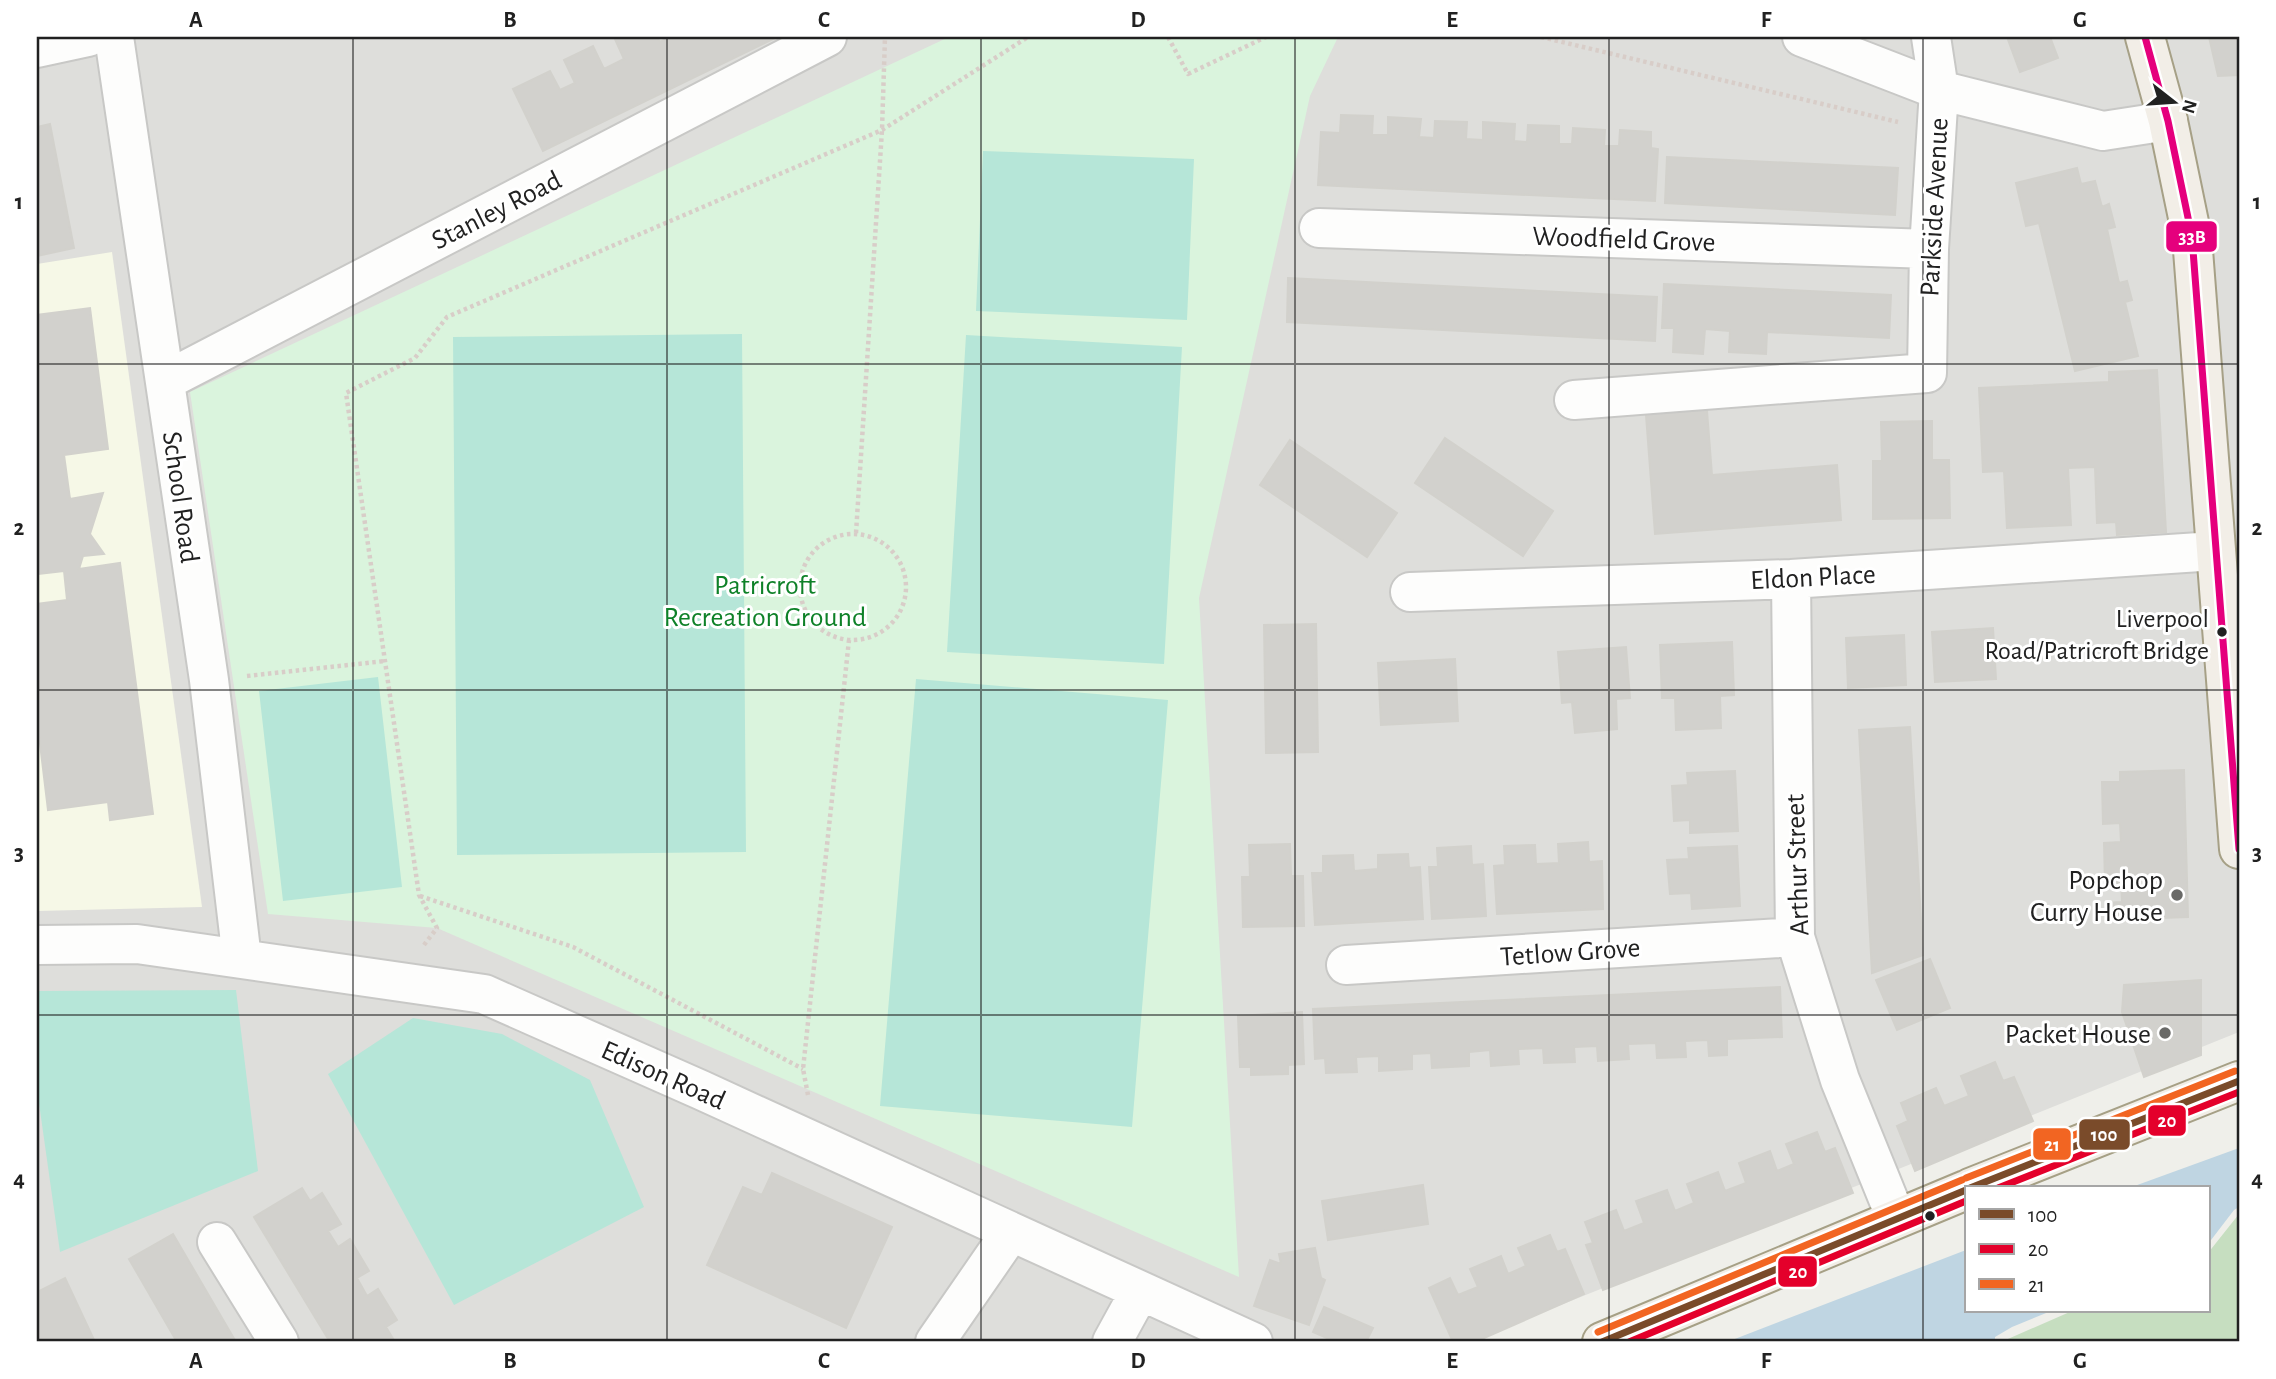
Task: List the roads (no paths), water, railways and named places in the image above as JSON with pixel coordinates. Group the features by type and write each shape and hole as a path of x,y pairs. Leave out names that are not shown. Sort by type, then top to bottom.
{"main road":[{"path":"2145,37 2168,121 2192,237 2239,849"},
{"path":"1976,1186 2239,1081"},
{"path":"1602,1342 1965,1190"}],"street":[{"path":"37,48 88,37"},
{"name":"School Road","path":"114,37 209,680 242,959"},
{"name":"Stanley Road","path":"165,381 827,37"},
{"path":"1802,37 1939,90 1931,37"},
{"name":"Parkside Avenue","path":"1574,400 1927,373 1929,249 1939,90 2103,131 2168,121"},
{"name":"Woodfield Grove","path":"1320,228 1929,249"},
{"name":"Eldon Place","path":"1410,592 1791,579 2215,551"},
{"name":"Arthur Street","path":"1791,579 1795,937 1840,1080 1896,1218"},
{"name":"Tetlow Grove","path":"1346,965 1795,937"},
{"name":"Edison Road","path":"37,945 137,944 484,994 1253,1342"},
{"path":"935,1342 1011,1232"},
{"path":"217,1242 279,1342"},
{"path":"1112,1342 1140,1291"}],"water":[{"path":"2239,1148 2239,1207 2210,1241 2210,1186 2134,1186"},
{"path":"1965,1250 1965,1312 2049,1312 2012,1327 1995,1337 1995,1342 1727,1342"}],"place":[{"name":"Liverpool Road/Patricroft Bridge","path":"2222,632"},
{"name":"Popchop Curry House","path":"2177,895"},
{"name":"Packet House","path":"2165,1033"}],"park label":[{"name":"Patricroft Recreation Ground","path":"765,600"}]}
